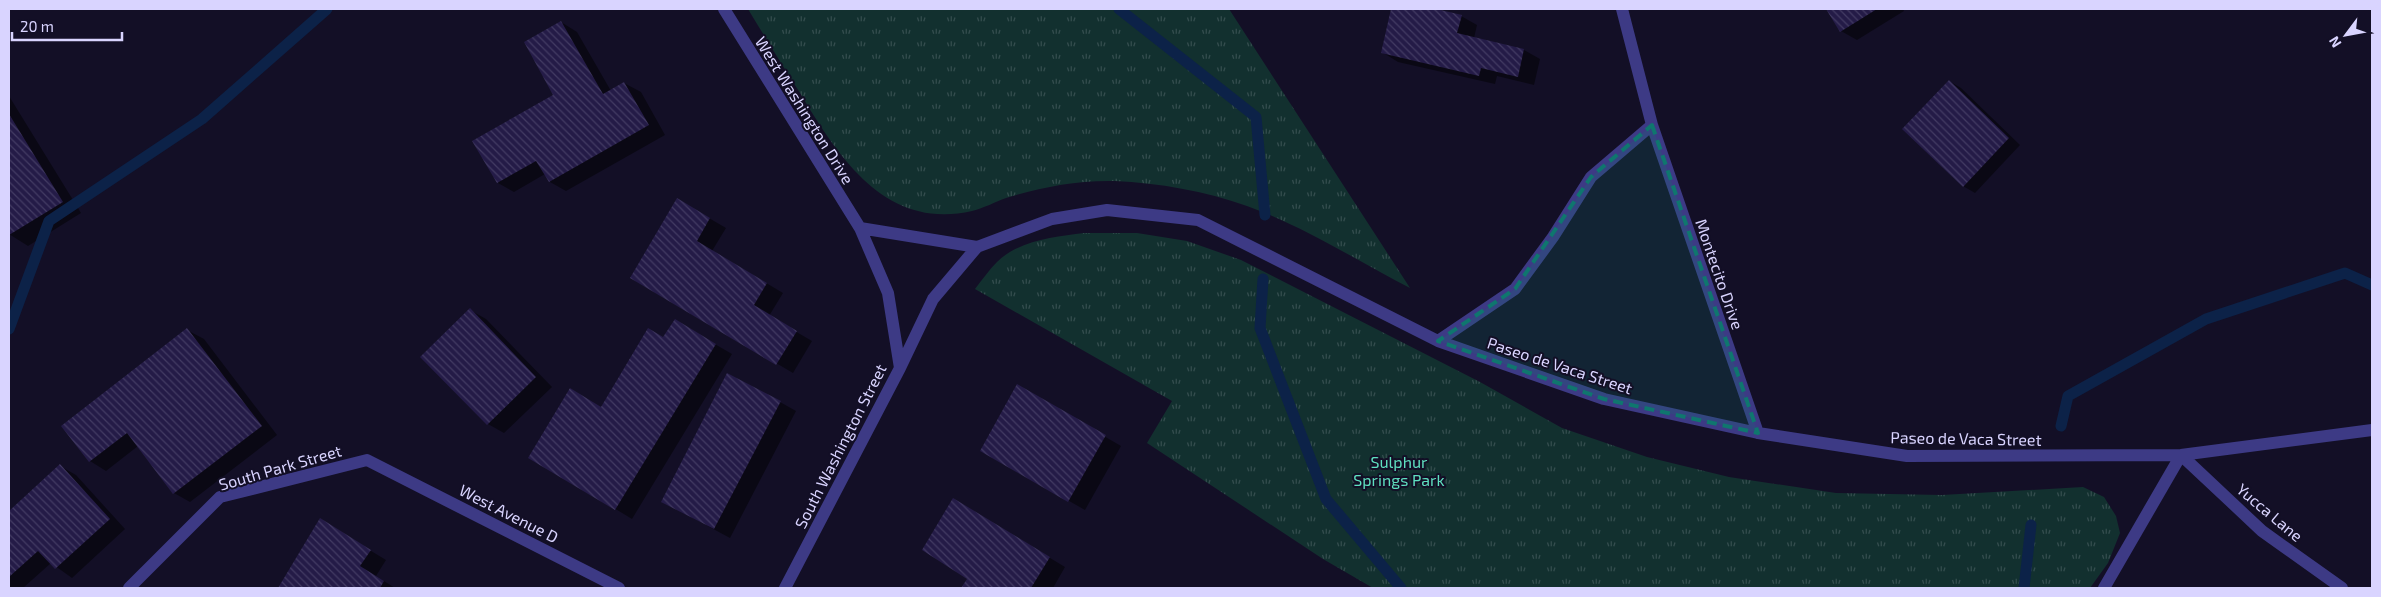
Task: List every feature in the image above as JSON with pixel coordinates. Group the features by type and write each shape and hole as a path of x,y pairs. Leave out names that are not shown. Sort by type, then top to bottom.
{"street":[{"name":"West Washington Drive","path":"724,9 860,228"},
{"name":"Montecito Drive","path":"1622,9 1652,125 1758,433"},
{"path":"1438,341 1515,289 1553,237 1591,178 1652,125"},
{"name":"Paseo de Vaca Street","path":"860,228 977,246 1052,218 1107,210 1198,220 1438,341 1604,400 1758,433 1907,456 2181,455 2372,430"},
{"name":"South Washington Street","path":"785,588 900,368 888,293 860,228"},
{"path":"900,368 932,299 977,246"},
{"path":"2104,588 2181,455"},
{"name":"Yucca Lane","path":"2181,455 2262,531 2342,588"},
{"name":"South Park Street","path":"130,588 220,497 367,460 383,466"},
{"name":"West Avenue D","path":"383,466 619,588"}],"highlighted area":[{"path":"1652,125 1758,433 1604,399 1438,341 1515,289 1591,177"}],"green space":[{"path":"748,9 1229,9 1410,288 1309,233 1267,214 1215,196 1165,186 1115,181 1087,182 1033,191 1006,198 972,211 941,214 914,210 889,199 868,183 848,163 815,117"},
{"name":"Sulphur Springs Park","path":"1084,233 1137,233 1187,241 1241,260 1480,382 1562,428 1647,457 1729,477 1836,493 1942,495 2083,487 2104,497 2116,516 2120,533 2108,563 2090,588 1373,588 1323,559 1147,443 1172,401 975,289 997,262 1016,249 1038,241"}],"building":[{"path":"1391,9 1436,9 1462,15 1457,33 1524,49 1518,77 1481,68 1479,76 1381,53"},
{"path":"1826,9 1877,9 1840,32"},
{"path":"561,21 603,94 624,82 649,125 549,182 536,161 497,183 472,141 553,95 524,42"},
{"path":"1949,80 2009,138 1963,187 1902,129"},
{"path":"9,114 63,202 9,235"},
{"path":"677,198 710,218 697,241 767,283 754,305 797,331 776,365 630,278"},
{"path":"470,308 536,377 487,425 420,357"},
{"path":"675,319 716,344 615,510 528,458 570,388 601,407 648,328 663,337"},
{"path":"187,328 262,426 173,494 127,433 89,462 61,426"},
{"path":"727,373 781,401 714,529 661,502"},
{"path":"1017,384 1106,435 1068,502 980,451"},
{"path":"60,464 110,519 55,569 38,551 9,577 9,511"},
{"path":"953,498 1050,557 1031,588 961,588 967,579 922,550"},
{"path":"320,518 371,550 360,566 384,581 380,588 278,588"}],"waterway":[{"path":"9,329 49,221 202,119 327,9"},
{"path":"1119,9 1256,117 1265,215"},
{"path":"2061,426 2068,396 2206,319 2345,273 2372,285"},
{"path":"1263,279 1260,328 1326,499 1401,588"},
{"path":"2024,588 2031,525"}]}
